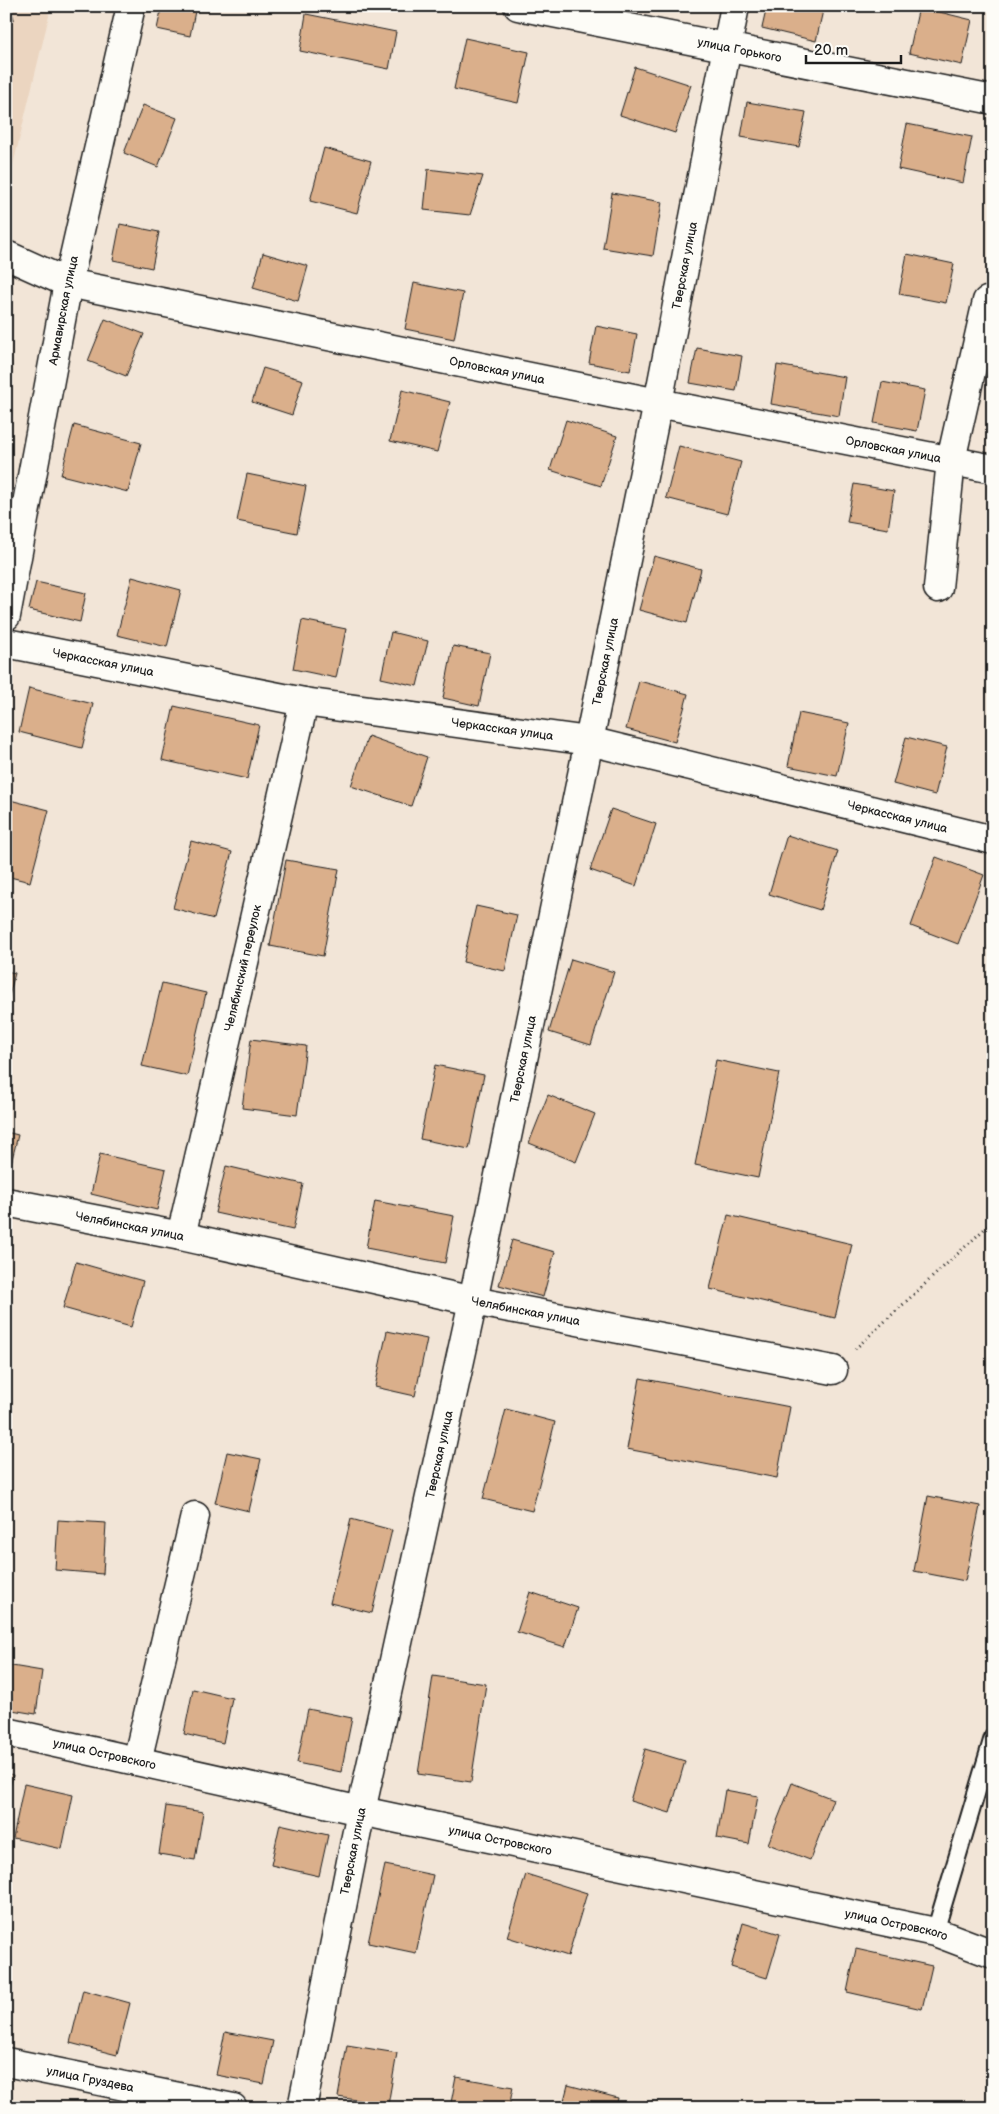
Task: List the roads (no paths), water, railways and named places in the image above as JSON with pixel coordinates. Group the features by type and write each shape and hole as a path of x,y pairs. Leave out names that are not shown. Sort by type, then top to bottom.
{"street":[{"name":"Армавирская улица","path":"6,616 68,283 130,6"},
{"name":"улица Горького","path":"518,6 993,100"},
{"name":"Тверская улица","path":"302,2108 361,1812 473,1301 589,741 658,403 735,6"},
{"name":"Орловская улица","path":"6,256 68,283 993,469"},
{"path":"938,588 951,460 986,301"},
{"name":"Черкасская улица","path":"6,642 304,702 589,741 993,840"},
{"name":"Челябинский переулок","path":"181,1236 304,702"},
{"name":"Челябинская улица","path":"6,1202 181,1236 473,1301 833,1370"},
{"path":"137,1761 195,1516"},
{"name":"улица Островского","path":"6,1732 361,1812 935,1932 993,1954"},
{"name":"улица Груздева","path":"6,2062 233,2108"}],"lane":[{"path":"935,1932 993,1737"}]}
